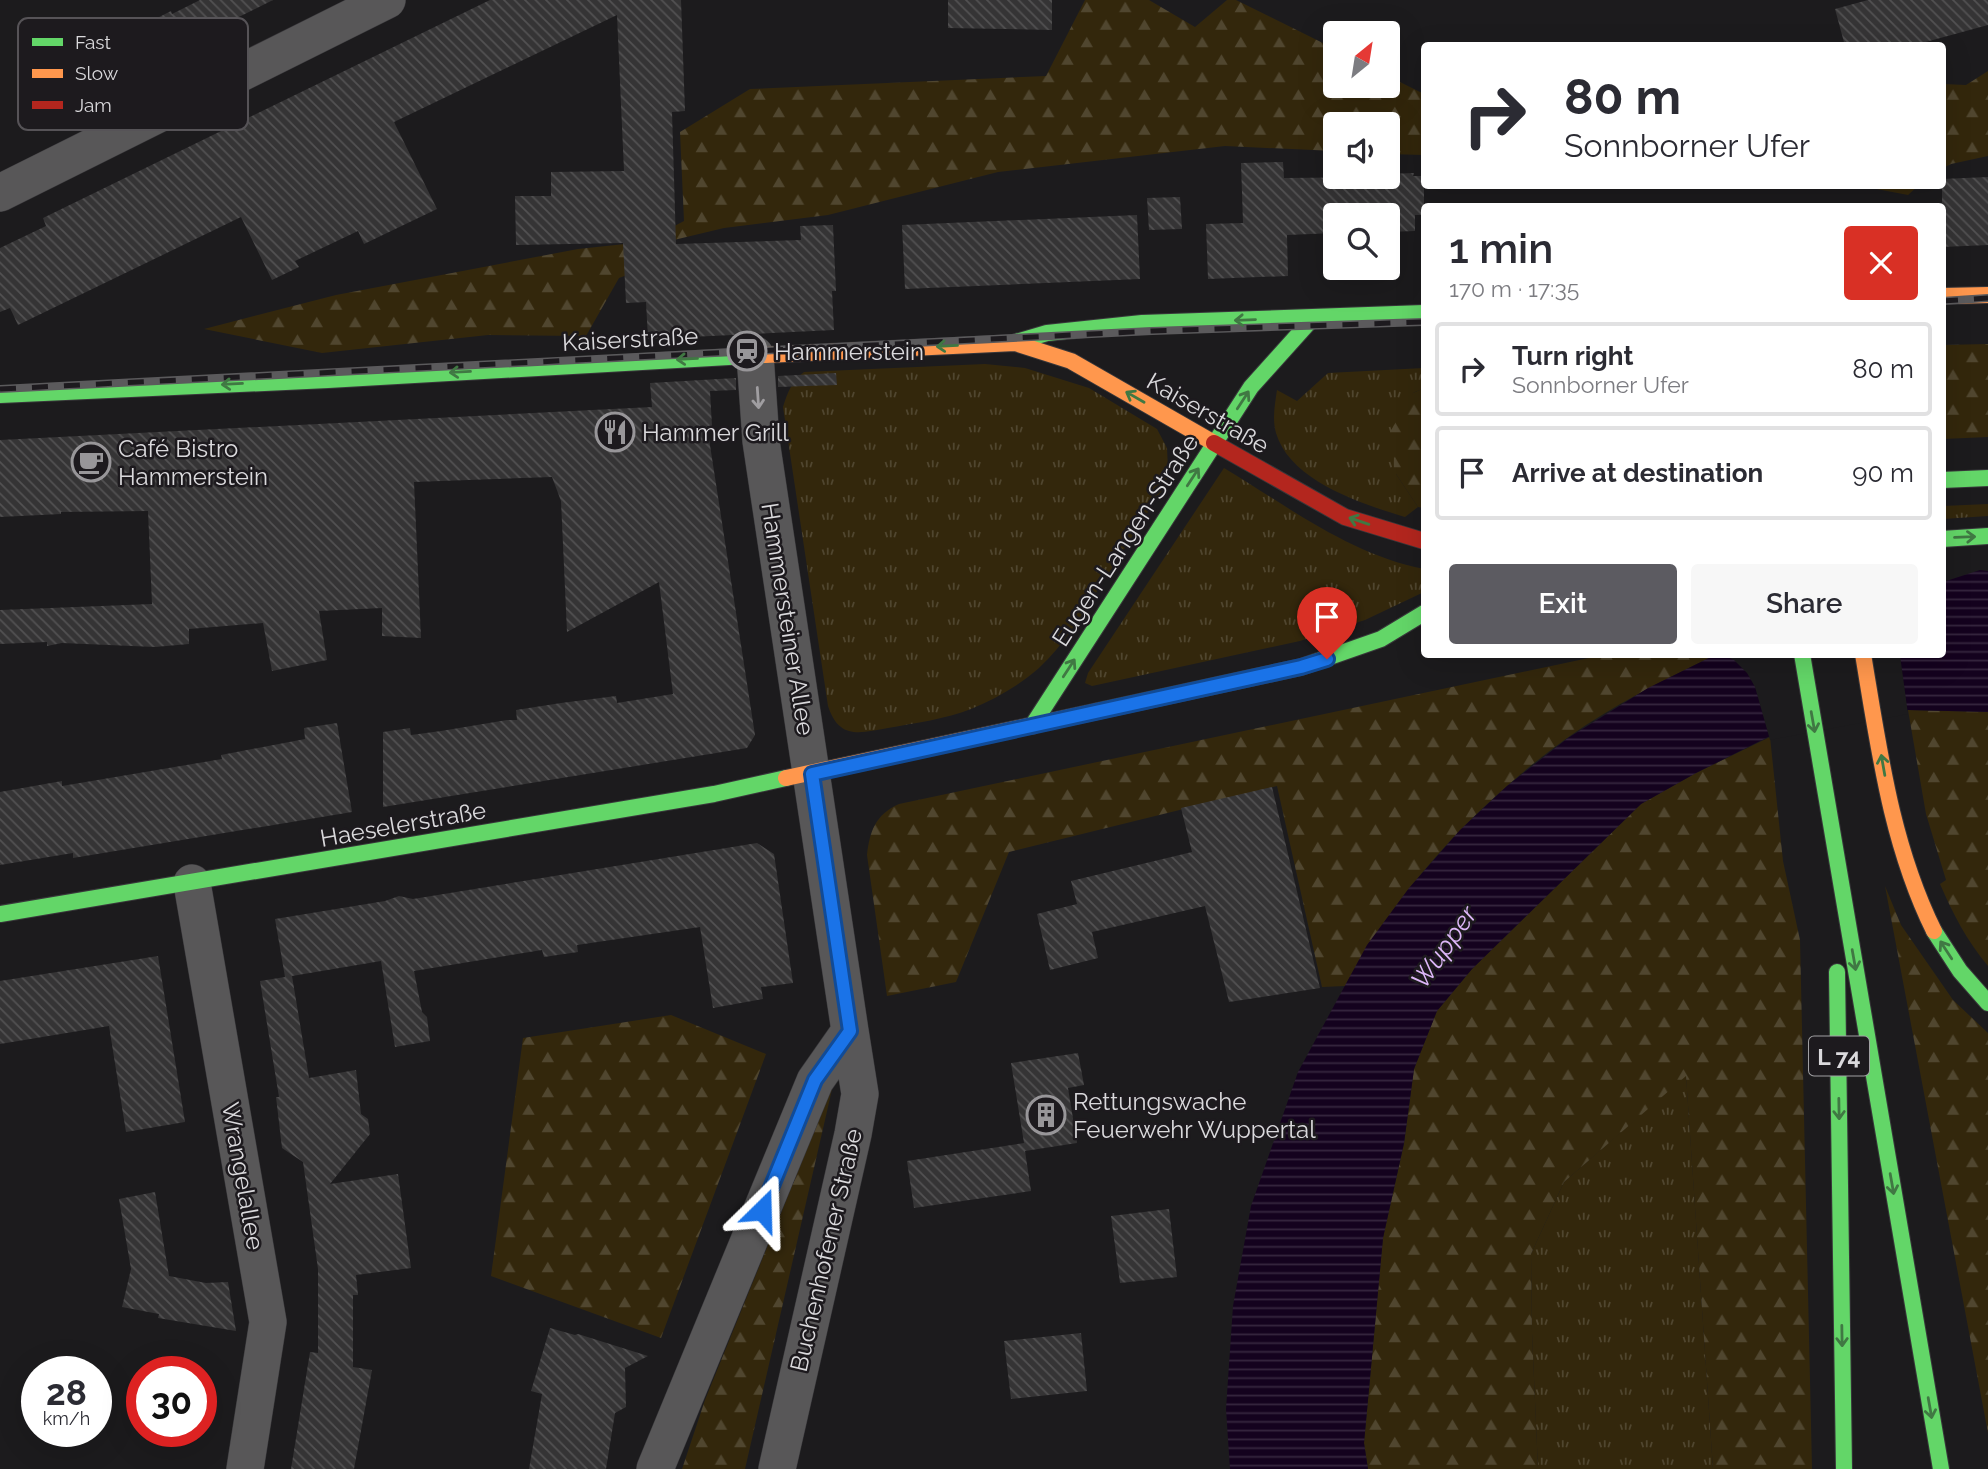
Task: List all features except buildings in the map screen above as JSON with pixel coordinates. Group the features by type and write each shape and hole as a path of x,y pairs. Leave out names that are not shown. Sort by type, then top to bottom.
{"main road":[{"path":"1946,296 1988,295"},
{"path":"1015,343 1047,332 1142,323 1421,313"},
{"name":"Eugen-Langen-Straße","path":"1032,726 1251,387 1313,318"},
{"name":"Kaiserstraße","path":"0,395 1015,343 1071,361 1345,517 1421,540"},
{"path":"1946,480 1988,478"},
{"path":"1946,538 1988,536"},
{"path":"1399,631 1421,615"},
{"path":"1399,631 1421,628"},
{"name":"Haeselerstraße","path":"0,914 700,796 812,774 1301,667 1352,652 1399,631"},
{"path":"1788,658 1804,672"},
{"path":"1802,658 1941,1469"},
{"path":"1864,658 1894,825 1913,884 1935,935 1964,978 1988,1003"},
{"name":"L 74","path":"1835,844 1844,1469"}],"street":[{"path":"248,69 387,0"},
{"path":"0,193 126,130"},
{"name":"Hammersteiner Allee","path":"755,355 761,441 850,1031"},
{"name":"Wrangelallee","path":"192,883 268,1322 245,1469"},
{"path":"655,1469 815,1080 850,1031"},
{"name":"Buchenhofener Straße","path":"777,1469 853,1134 859,1094 850,1031"}],"green space":[{"path":"1085,0 1149,0 1195,27 1227,0 1236,0 1323,43 1323,98 1400,98 1400,82 1421,92 1421,155 1400,154 1400,112 1323,112 1323,150 1225,146 998,172 828,215 724,228 653,245 646,268 619,278 586,336 488,335 322,353 204,329 336,295 578,249 625,244 661,233 684,221 680,132 750,89 1046,76"},
{"path":"1988,71 1988,156 1946,166 1946,84 1966,85"},
{"path":"1877,189 1915,189 1908,195"},
{"path":"1988,344 1988,437 1946,439 1946,345"},
{"path":"985,364 1025,368 1089,388 1157,429 1167,448 1166,484 1072,629 1032,674 971,709 930,720 852,732 838,724 828,706 783,407 793,384 804,372"},
{"path":"1421,368 1421,389 1413,393 1396,474 1418,507 1405,517 1330,488 1296,465 1284,450 1274,422 1277,390 1297,401 1328,373"},
{"path":"1421,389 1421,508 1418,507 1396,474 1390,432 1413,393"},
{"path":"1224,468 1345,541 1371,553 1421,568 1421,593 1365,620 1300,641 1092,686 1085,683 1088,673"},
{"path":"1988,504 1988,516 1946,519 1946,506"},
{"path":"1589,658 1709,658 1602,715 1567,738 1502,790 1471,819 1415,882 1389,915 1345,986 1322,987 1277,786 1009,852 956,982 887,996 867,855 875,825 884,813 899,804"},
{"path":"1908,710 1988,712 1988,966 1961,927 1940,884 1946,880 1926,814"},
{"path":"1770,737 1783,861 1800,940 1812,1469 1713,1469 1686,1076 1564,1182 1531,1254 1538,1469 1368,1469 1364,1443 1383,1238 1404,1144 1414,1069 1437,1011 1472,969 1641,804 1696,773"},
{"path":"1885,886 1901,925 1953,1000 1988,1033 1988,1433"},
{"path":"671,1015 766,1054 661,1338 491,1276 523,1038"},
{"path":"1686,1075 1713,1469 1538,1469 1531,1254 1564,1182"},
{"path":"833,1085 745,1469 682,1469 705,1400"}],"water":[{"name":"Wupper","path":"1980,570 1988,571 1988,712 1908,710 1770,736 1696,773 1641,804 1472,969 1437,1011 1414,1069 1404,1143 1383,1238 1364,1443 1368,1469 1230,1469 1226,1409 1233,1306 1251,1206 1298,1072 1367,945 1409,888 1460,830 1507,786 1568,738 1648,688 1709,658 1946,658 1946,581"}],"pier":[{"path":"1729,658 1900,658 1908,714 1770,740 1755,687 1747,673"}],"railway":[{"path":"1946,301 1988,298"},
{"path":"0,389 1152,331 1421,322"}],"traffic: fast":[{"path":"1016,342 1047,333 1142,323 1421,313"},
{"path":"1032,726 1251,387 1313,318"},
{"path":"0,395 328,380 765,355"},
{"path":"1946,480 1988,478"},
{"path":"1946,539 1988,536"},
{"path":"1098,711 1301,667 1381,639 1421,615"},
{"path":"1803,658 1941,1469"},
{"path":"0,914 714,794 786,778"},
{"path":"1934,931 1960,971 1988,1003"},
{"path":"1837,972 1844,1469"}],"traffic: slow":[{"path":"1946,296 1988,295"},
{"path":"765,355 1015,343 1071,361 1214,443"},
{"path":"1864,658 1888,796 1907,864 1934,931"},
{"path":"786,778 1098,711"}],"traffic: jam":[{"path":"1214,443 1345,517 1421,540"}],"place":[{"name":"Hammerstein","path":"747,351"},
{"name":"Hammer Grill","path":"615,432"},
{"name":"Café Bistro Hammerstein","path":"91,462"},
{"name":"Rettungswache Feuerwehr Wuppertal","path":"1046,1115"}],"route":[{"path":"762,1210 815,1080 850,1031 812,774 1301,667 1327,659"}]}
